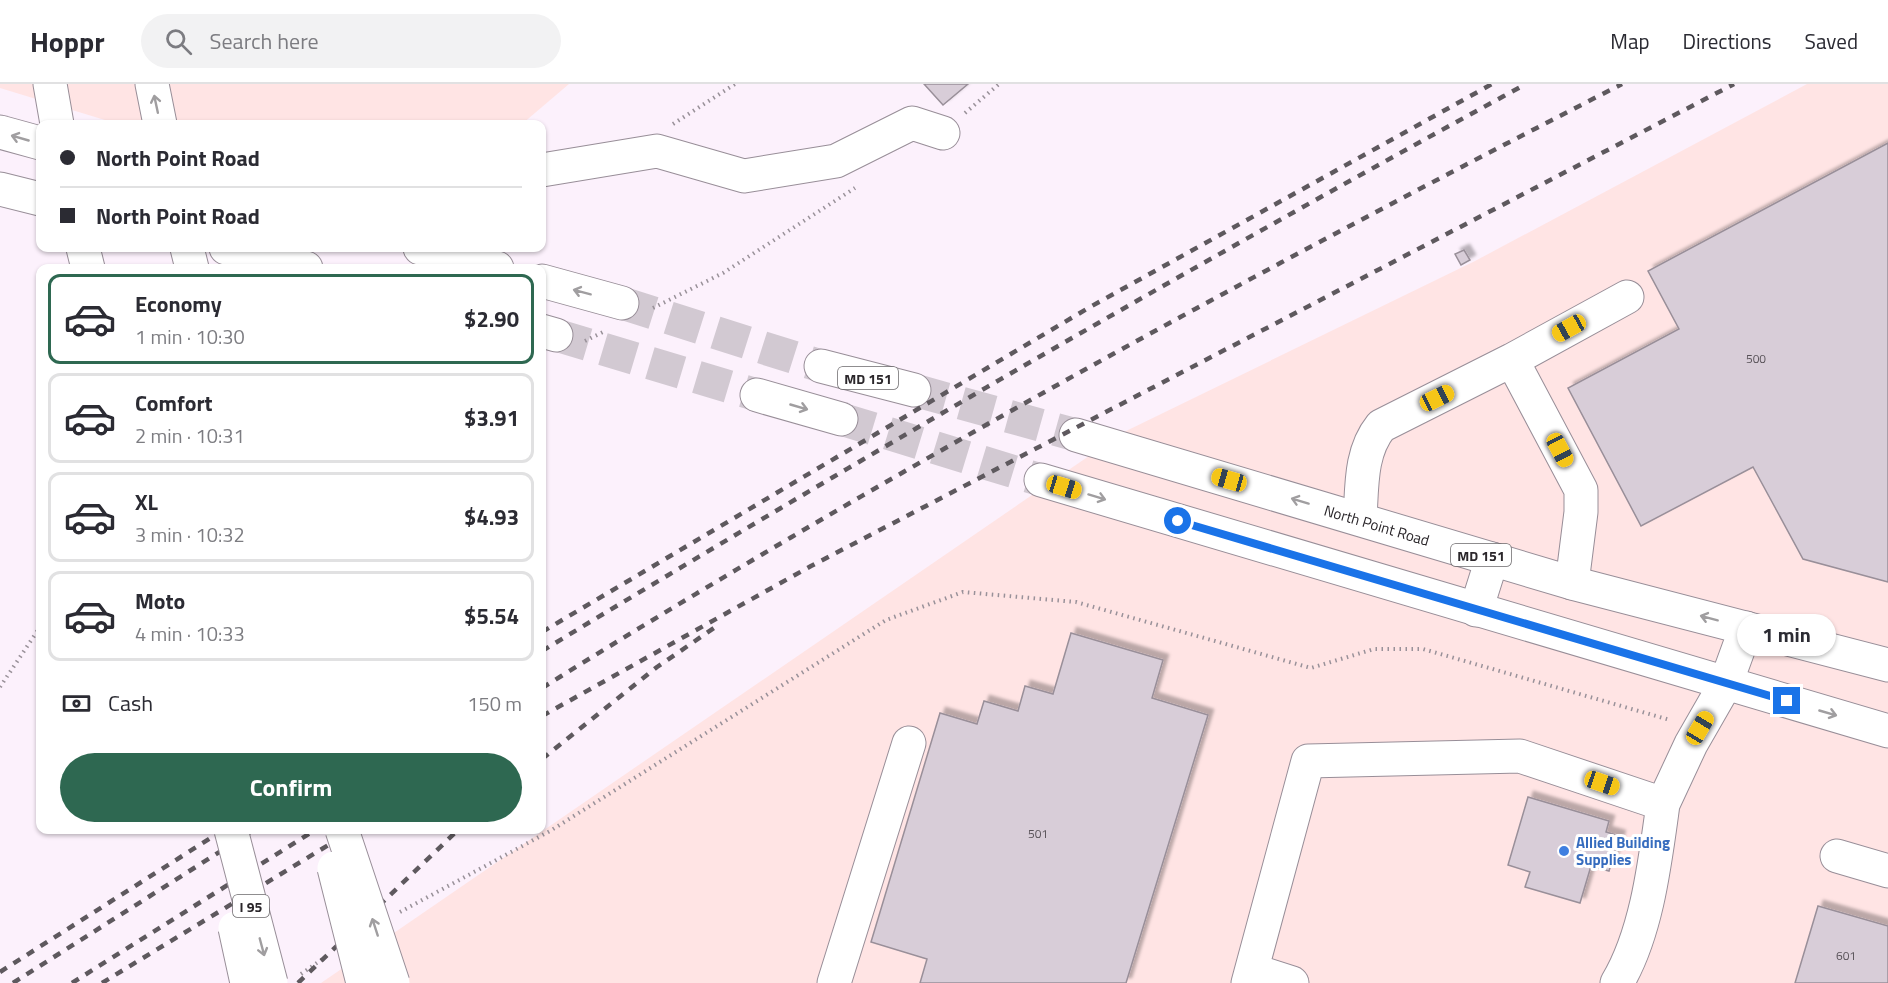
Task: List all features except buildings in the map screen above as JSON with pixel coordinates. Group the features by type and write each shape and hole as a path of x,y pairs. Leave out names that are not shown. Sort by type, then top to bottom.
{"main road":[{"path":"50,84 56,120"},
{"path":"152,84 159,120"},
{"path":"546,169 657,151 744,176 836,161 912,123 943,133"},
{"path":"0,132 36,142"},
{"path":"0,189 36,190"},
{"path":"242,252 290,264"},
{"path":"445,252 484,264"},
{"path":"546,282 635,306"},
{"path":"1360,519 1364,462 1372,438 1381,426 1512,360 1627,297"},
{"path":"1512,360 1581,490 1581,512 1572,583"},
{"name":"MD 151","path":"821,366 914,390"},
{"path":"757,395 841,419"},
{"name":"North Point Road","path":"1076,435 1572,583 1888,665"},
{"path":"1041,480 1888,731"},
{"path":"1476,610 1492,558"},
{"path":"1617,983 1626,968 1652,884 1663,804 1700,728 1726,683 1746,628"},
{"path":"834,983 909,743"},
{"path":"1292,983 1250,976 1308,761 1520,756 1663,804"},
{"path":"214,834 247,983"},
{"name":"I 95","path":"232,834 284,980"},
{"path":"326,834 363,983"},
{"path":"343,834 393,983"},
{"path":"1838,856 1888,871"}],"path":[{"path":"657,151 672,124 735,84"},
{"path":"943,133 999,84"},
{"path":"635,306 723,273 863,184"},
{"path":"561,336 606,331"},
{"path":"546,833 886,620 963,592 1076,602 1311,668 1374,649 1423,649 1700,728"},
{"path":"0,687 36,633"},
{"path":"391,917 440,888 544,834"},
{"path":"284,980 333,952"}],"shaded area":[{"path":"0,84 569,84 527,120 105,120 0,88"},
{"path":"1807,84 1888,84 1888,983 321,983 538,834 546,834 546,829 1124,432 1475,261"}],"tunnel":[{"path":"622,303 821,366"},
{"path":"556,335 757,395"},
{"path":"914,390 1076,435"},
{"path":"841,419 1041,480"}],"railway":[{"path":"546,630 1090,307 1492,84"},
{"path":"546,649 1031,362 1277,221 1526,84"},
{"path":"546,686 807,528 1076,375 1211,300 1622,84"},
{"path":"546,714 811,566 1734,84"},
{"path":"546,756 657,667 714,628"},
{"path":"0,972 217,834"},
{"path":"13,983 248,834"},
{"path":"72,983 309,834"},
{"path":"102,983 346,834"},
{"path":"298,983 454,834"}],"place":[{"name":"Allied Building Supplies","path":"1564,851"}],"route":[{"path":"1178,521 1787,701"}]}
